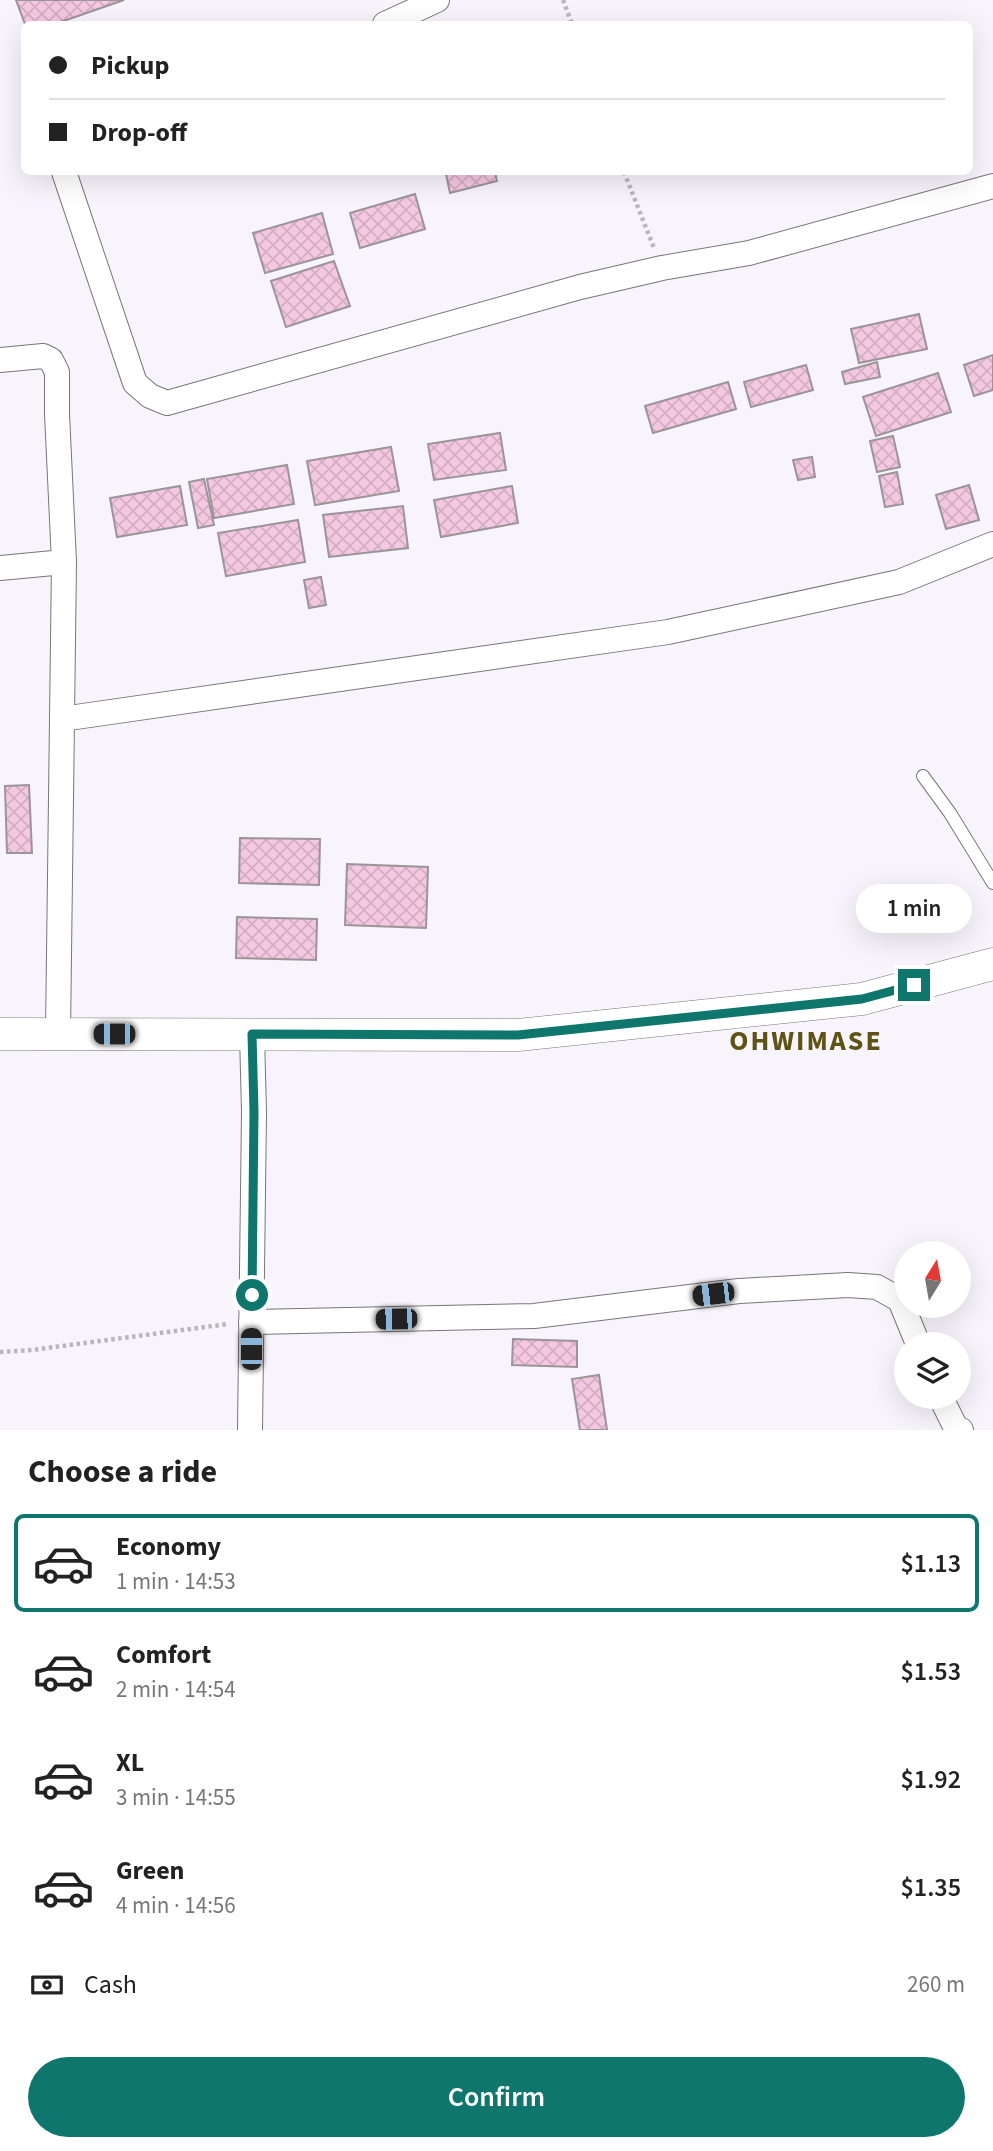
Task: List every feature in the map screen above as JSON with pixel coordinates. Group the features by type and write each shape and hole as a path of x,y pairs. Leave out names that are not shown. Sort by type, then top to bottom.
{"street":[{"path":"391,21 437,0"},
{"path":"65,175 135,383 149,396 167,403 580,288 662,268 749,253 993,186"},
{"path":"0,360 43,356 55,365 57,372 64,562 58,1034"},
{"path":"62,719 668,632 899,582 993,544"},
{"path":"0,568 64,562"},
{"path":"0,1034 518,1035 862,999 993,964"},
{"path":"250,1430 254,1125 252,1034"},
{"path":"251,1322 534,1316 739,1292 848,1285 877,1287 900,1300 913,1332"},
{"path":"946,1409 956,1428 961,1430"}],"lane":[{"path":"923,776 950,813 993,883"}],"path":[{"path":"563,0 571,21"},
{"path":"625,175 662,268"},
{"path":"0,1352 251,1322"}],"building":[{"path":"16,0 124,0 64,21 24,21"},
{"path":"446,175 496,175 497,181 450,193"},
{"path":"415,194 425,229 360,248 350,213"},
{"path":"322,213 333,254 265,273 253,233"},
{"path":"334,261 350,306 286,327 271,281"},
{"path":"919,314 927,349 859,363 851,329"},
{"path":"993,355 993,390 974,396 964,365"},
{"path":"877,362 880,377 845,384 842,372"},
{"path":"806,365 813,390 751,407 744,382"},
{"path":"938,373 951,412 876,436 863,397"},
{"path":"728,382 736,409 653,433 645,406"},
{"path":"500,433 506,470 434,480 428,444"},
{"path":"893,436 900,467 877,472 870,441"},
{"path":"391,447 399,491 315,505 307,461"},
{"path":"812,457 815,477 798,480 793,460"},
{"path":"287,465 294,504 214,518 207,479"},
{"path":"897,472 903,504 885,507 879,476"},
{"path":"204,479 214,525 198,528 189,482"},
{"path":"969,485 979,520 946,529 936,495"},
{"path":"180,486 187,525 117,537 110,498"},
{"path":"512,486 518,523 441,537 434,500"},
{"path":"403,506 408,548 329,557 323,515"},
{"path":"298,520 305,562 226,576 218,533"},
{"path":"321,577 326,605 309,608 304,580"},
{"path":"29,785 32,853 7,853 5,786"},
{"path":"240,838 320,839 319,885 239,883"},
{"path":"347,864 428,867 426,928 345,925"},
{"path":"237,917 317,919 316,960 236,958"},
{"path":"513,1339 577,1341 577,1367 512,1365"},
{"path":"599,1375 607,1430 580,1430 572,1379"}],"district":[{"name":"OHWIMASE","path":"806,1041"}],"route":[{"path":"252,1295 252,1034 518,1035 862,999 914,985"}]}
